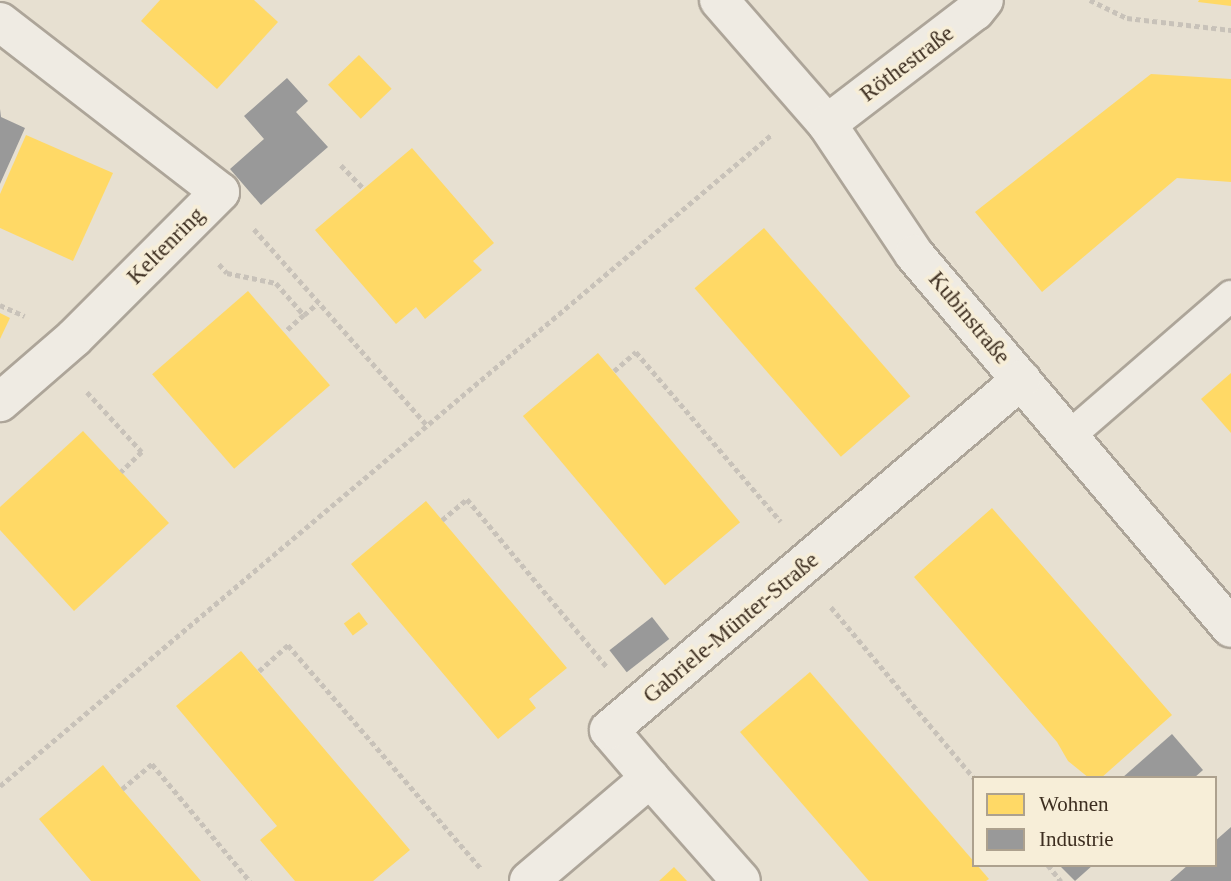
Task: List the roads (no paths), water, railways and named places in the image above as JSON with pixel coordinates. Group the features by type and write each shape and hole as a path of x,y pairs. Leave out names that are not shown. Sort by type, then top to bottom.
{"street":[{"name":"Kubinstraße","path":"719,0 818,114 914,254 1067,438 1231,628"},
{"name":"Röthestraße","path":"818,114 975,11 984,0"},
{"name":"Keltenring","path":"0,22 220,192 53,356 0,402"},
{"name":"Gabriele-Münter-Straße","path":"650,778 609,730 1021,380"},
{"path":"528,881 650,778 741,881"}],"lane":[{"path":"1067,438 1231,296"}]}
